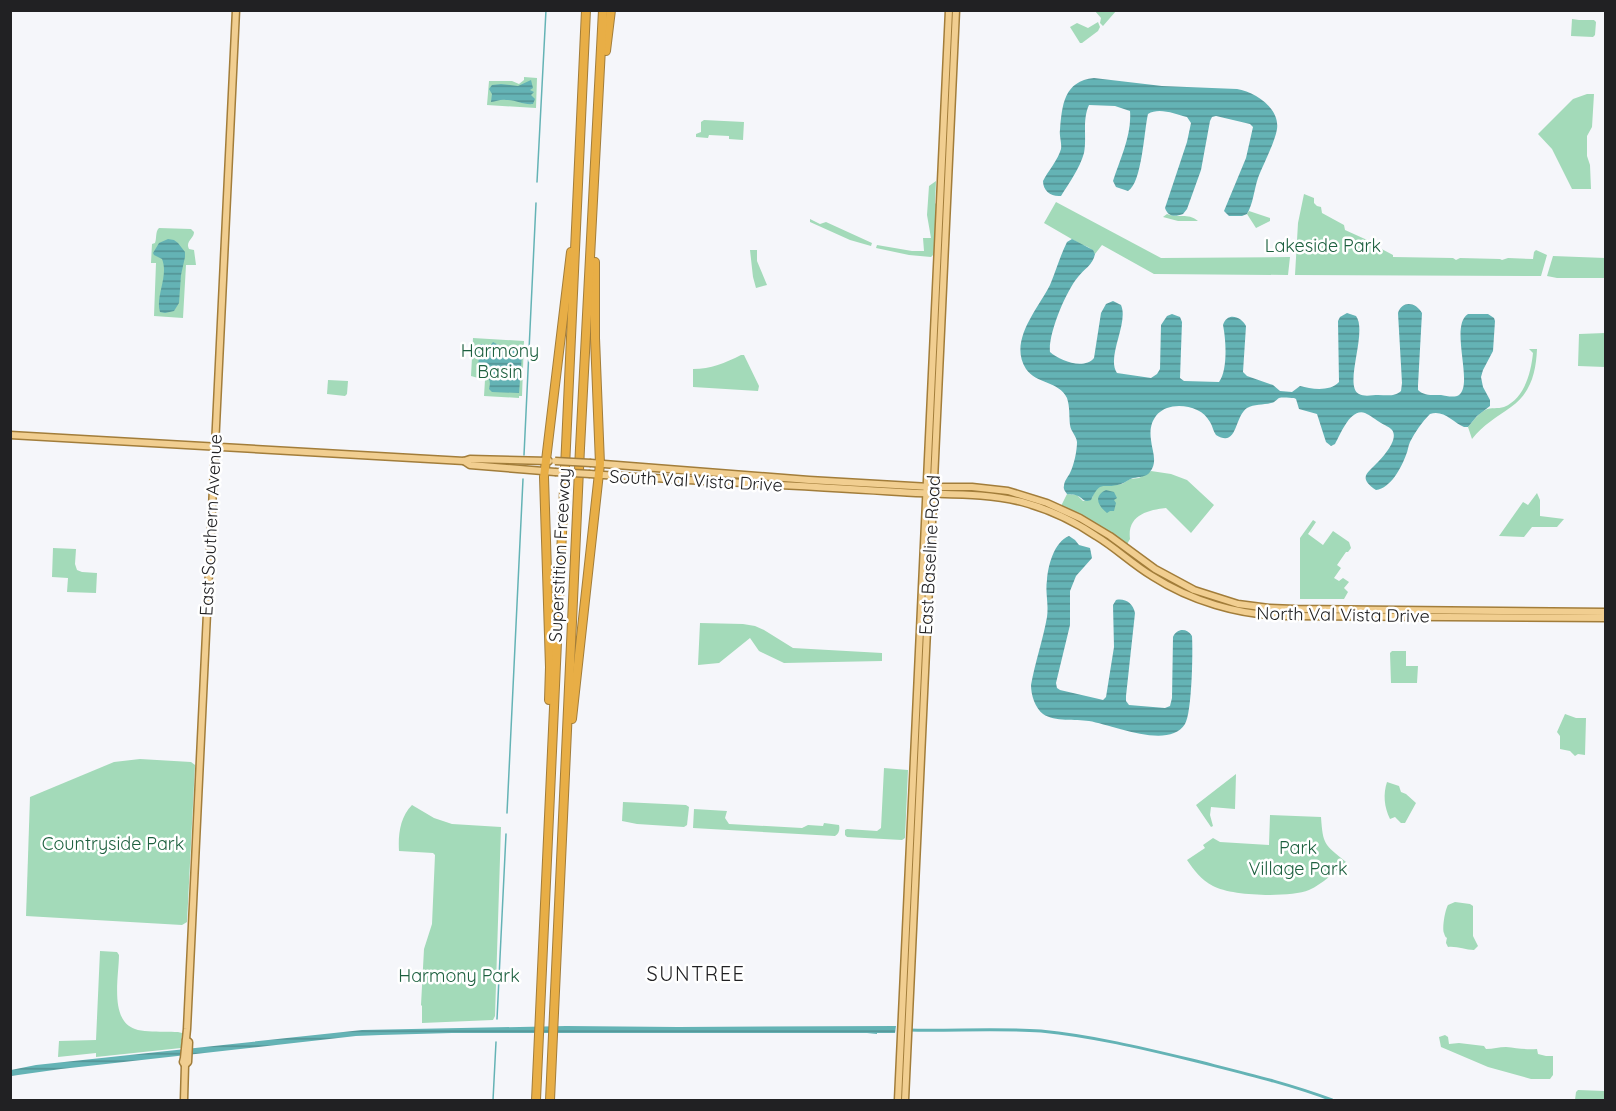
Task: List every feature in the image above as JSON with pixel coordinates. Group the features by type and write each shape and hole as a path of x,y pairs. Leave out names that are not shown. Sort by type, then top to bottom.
{"highway":[{"path":"599,112 603,10"},
{"path":"599,112 611,10"},
{"name":"Superstition Freeway","path":"536,1101 586,11"},
{"name":"Superstition Freeway","path":"549,1101 580,448 599,112"},
{"path":"552,740 548,723 550,668 545,472 578,188"},
{"path":"564,789 600,464 594,302 595,254 591,237"}],"main road":[{"name":"East Southern Avenue","path":"184,1101 185,1065 183,1062 186,1053 184,1043 186,1040 236,10"},
{"name":"East Baseline Road","path":"905,1025 905,947 930,490 935,437 947,131 949,10"},
{"name":"East Baseline Road","path":"898,1101 910,963 930,490 930,420 956,10"},
{"path":"930,420 933,423 935,437"},
{"name":"South Val Vista Drive","path":"10,435 464,461 470,459 555,461 866,483 930,490"},
{"name":"South Val Vista Drive","path":"464,461 470,465 545,472 840,488 930,490"},
{"path":"840,488 866,483"},
{"name":"North Val Vista Drive","path":"930,490 972,487 994,489 1053,505 1092,524 1155,569 1179,583 1212,597 1238,604 1276,609 1605,612"},
{"name":"North Val Vista Drive","path":"930,490 992,497 1043,509 1066,518 1091,532 1169,586 1202,601 1240,611 1285,616 1605,618"},
{"path":"905,947 908,949 910,963"},
{"name":"East Baseline Road","path":"904,1035 904,1101"}],"green space":[{"path":"1095,11 1116,11 1103,26 1100,23 1101,18"},
{"path":"1572,19 1594,20 1596,22 1595,35 1593,37 1571,36"},
{"path":"1098,22 1100,27 1098,31 1082,43 1070,27 1077,23 1088,28"},
{"path":"524,77 537,78 536,108 487,105 489,81 512,81 519,84"},
{"path":"1594,94 1592,127 1587,136 1591,189 1572,189 1552,149 1538,134 1573,99"},
{"path":"704,120 744,122 743,140 729,139 729,136 696,137 696,134 701,132 701,122"},
{"path":"936,181 934,254 931,257 909,255 876,248 877,245 924,251 923,238 931,238 927,215 929,186"},
{"name":"Lakeside Park","path":"1304,194 1314,198 1314,203 1321,207 1322,213 1344,225 1345,230 1376,244 1393,257 1453,258 1456,260 1460,258 1533,259 1536,250 1547,255 1541,276 1295,275 1298,223"},
{"path":"1056,202 1161,258 1290,257 1288,275 1154,274 1102,245 1095,254 1088,247 1044,223"},
{"path":"1249,211 1270,218 1270,221 1256,228 1247,214"},
{"path":"1167,214 1190,217 1198,221 1178,221 1163,217"},
{"path":"810,219 820,224 826,222 872,243 871,246 850,240 810,222"},
{"path":"159,228 191,229 194,232 188,246 189,249 194,250 196,265 186,265 183,318 154,316 156,263 151,263 152,244 155,243"},
{"path":"750,250 757,250 757,261 767,285 756,288"},
{"path":"1553,256 1605,258 1605,278 1547,276"},
{"path":"1605,333 1605,367 1578,366 1579,334"},
{"name":"Harmony Basin","path":"473,338 524,341 522,396 519,398 484,396 485,380 471,376"},
{"path":"1529,349 1537,349 1534,374 1528,389 1518,401 1485,425 1472,439 1468,427 1482,412 1487,409 1504,407 1522,391 1532,360 1533,353"},
{"path":"744,355 759,386 758,391 693,387 693,369 718,365"},
{"path":"328,380 348,381 347,394 345,396 327,394"},
{"path":"1151,471 1171,474 1187,480 1214,505 1191,533 1166,508 1159,509 1146,512 1135,519 1126,546 1093,522 1061,506 1067,494 1077,495 1083,501 1092,498 1095,490 1100,486 1122,484"},
{"path":"1537,493 1540,500 1540,516 1564,519 1557,527 1532,527 1524,537 1499,536 1523,502 1528,505"},
{"path":"1313,520 1316,522 1308,534 1323,545 1333,531 1349,542 1351,548 1337,565 1341,568 1334,578 1339,581 1343,578 1349,582 1344,588 1348,592 1344,599 1300,599 1300,538"},
{"path":"53,548 76,549 77,570 97,573 96,593 67,592 68,578 52,577"},
{"path":"700,623 755,626 793,648 882,653 882,661 784,663 759,651 750,638 719,663 698,665"},
{"path":"1406,651 1406,666 1418,666 1417,683 1391,683 1390,653"},
{"path":"1565,714 1576,718 1586,718 1585,755 1575,756 1570,751 1560,749 1560,736 1557,732"},
{"name":"Countryside Park","path":"140,759 191,762 195,765 187,922 182,925 26,916 30,797 114,762"},
{"path":"884,768 908,770 905,838 902,840 847,837 845,830 847,829 877,831 881,828"},
{"path":"1236,774 1235,809 1211,807 1210,815 1213,826 1211,827 1196,805"},
{"path":"1387,782 1399,786 1401,792 1416,803 1405,823 1401,823 1395,817 1390,819 1386,810"},
{"path":"623,802 686,805 689,807 687,825 684,827 622,821"},
{"name":"Harmony Park","path":"412,805 434,818 452,824 501,827 495,1016 493,1020 422,1023 424,949 432,924 435,855 399,851 401,826"},
{"path":"694,809 727,811 725,818 729,824 802,828 808,825 823,826 824,823 839,825 839,830 835,836 693,828"},
{"name":"Park Village Park","path":"1270,815 1321,817 1326,843 1346,862 1324,881 1309,890 1300,893 1260,895 1233,892 1213,886 1201,878 1187,860 1205,848 1203,845 1213,838 1220,842 1269,845"},
{"path":"1455,902 1473,906 1473,936 1478,946 1474,950 1448,947 1446,943 1447,938 1443,931 1445,915 1448,905"},
{"path":"100,951 117,952 119,955 117,996 122,1017 127,1024 140,1030 182,1033 181,1048 96,1057 96,1053 58,1057 59,1041 96,1040"},
{"path":"1445,1035 1448,1037 1449,1044 1484,1046 1486,1049 1506,1047 1537,1049 1538,1054 1553,1056 1553,1075 1550,1079 1531,1079 1488,1067 1441,1047 1439,1037"},
{"path":"1578,1090 1605,1091 1605,1100 1575,1100"}],"water":[{"path":"1094,78 1162,86 1237,89 1265,102 1275,114 1277,129 1247,214 1229,216 1224,211 1246,158 1253,127 1250,124 1216,116 1210,121 1201,170 1187,209 1183,214 1172,216 1165,208 1191,123 1187,117 1167,112 1157,111 1148,114 1139,168 1133,186 1128,191 1116,187 1113,181 1127,138 1130,111 1115,106 1089,105 1086,117 1085,147 1080,164 1061,196 1048,193 1043,181 1061,149 1061,121 1066,96 1076,84"},
{"path":"531,80 533,88 530,90 534,92 531,95 535,99 533,104 504,100 491,102 492,94 489,89 492,85 518,86"},
{"path":"168,239 178,243 185,252 185,257 179,303 174,311 165,313 160,312 159,306 164,266 162,259 153,253 159,243"},
{"path":"1072,239 1093,250 1095,254 1068,292 1052,335 1050,352 1066,361 1078,364 1090,362 1094,358 1101,313 1106,304 1113,301 1121,305 1123,312 1114,358 1117,373 1151,378 1157,374 1160,369 1161,325 1167,316 1172,314 1180,317 1182,322 1180,378 1184,381 1219,382 1225,363 1223,325 1228,318 1234,317 1246,326 1243,372 1247,376 1273,385 1280,391 1292,392 1300,386 1315,389 1326,388 1339,382 1338,321 1347,313 1356,316 1359,324 1353,381 1355,389 1363,395 1393,395 1401,391 1402,383 1398,313 1403,306 1409,304 1422,313 1418,390 1429,395 1453,397 1459,395 1463,389 1464,379 1461,342 1463,320 1468,314 1488,314 1494,318 1493,351 1481,377 1490,406 1468,427 1439,413 1430,414 1412,438 1395,477 1386,486 1376,490 1367,482 1366,475 1387,452 1394,434 1390,428 1365,413 1360,412 1350,418 1335,444 1331,446 1326,442 1317,414 1299,409 1294,398 1279,398 1272,403 1247,408 1228,438 1216,435 1207,418 1197,410 1179,406 1166,408 1156,416 1151,426 1154,460 1148,474 1115,486 1100,487 1089,501 1067,494 1064,484 1073,466 1077,442 1071,427 1067,398 1059,388 1030,374 1021,358 1020,347 1027,326 1050,285 1067,242"},
{"name":"Harmony Basin","path":"493,342 522,355 519,393 492,392 489,389 488,377 478,371 481,344 490,346"},
{"path":"1106,490 1114,492 1117,498 1114,500 1116,503 1114,511 1107,513 1098,501 1099,495"},
{"path":"1069,536 1079,545 1090,548 1092,558 1076,576 1070,591 1070,625 1056,683 1057,688 1103,700 1106,697 1114,647 1113,605 1116,600 1125,601 1132,606 1135,613 1126,696 1129,705 1165,708 1170,706 1173,637 1182,630 1192,636 1191,696 1185,724 1177,732 1154,736 1089,721 1053,718 1043,714 1036,705 1031,685 1047,617 1049,568 1059,543"},
{"path":"566,1026 896,1026 895,1033 877,1034 452,1033 356,1036 11,1076 11,1070 36,1065 362,1030"}],"waterway":[{"path":"537,182 546,10"},
{"path":"524,455 536,203"},
{"path":"507,813 523,479"},
{"path":"497,1019 506,834"},
{"path":"909,1030 1024,1030 1079,1036 1227,1069 1332,1100"},
{"path":"493,1100 496,1042"}],"district":[{"name":"SUNTREE","path":"696,974"}]}
